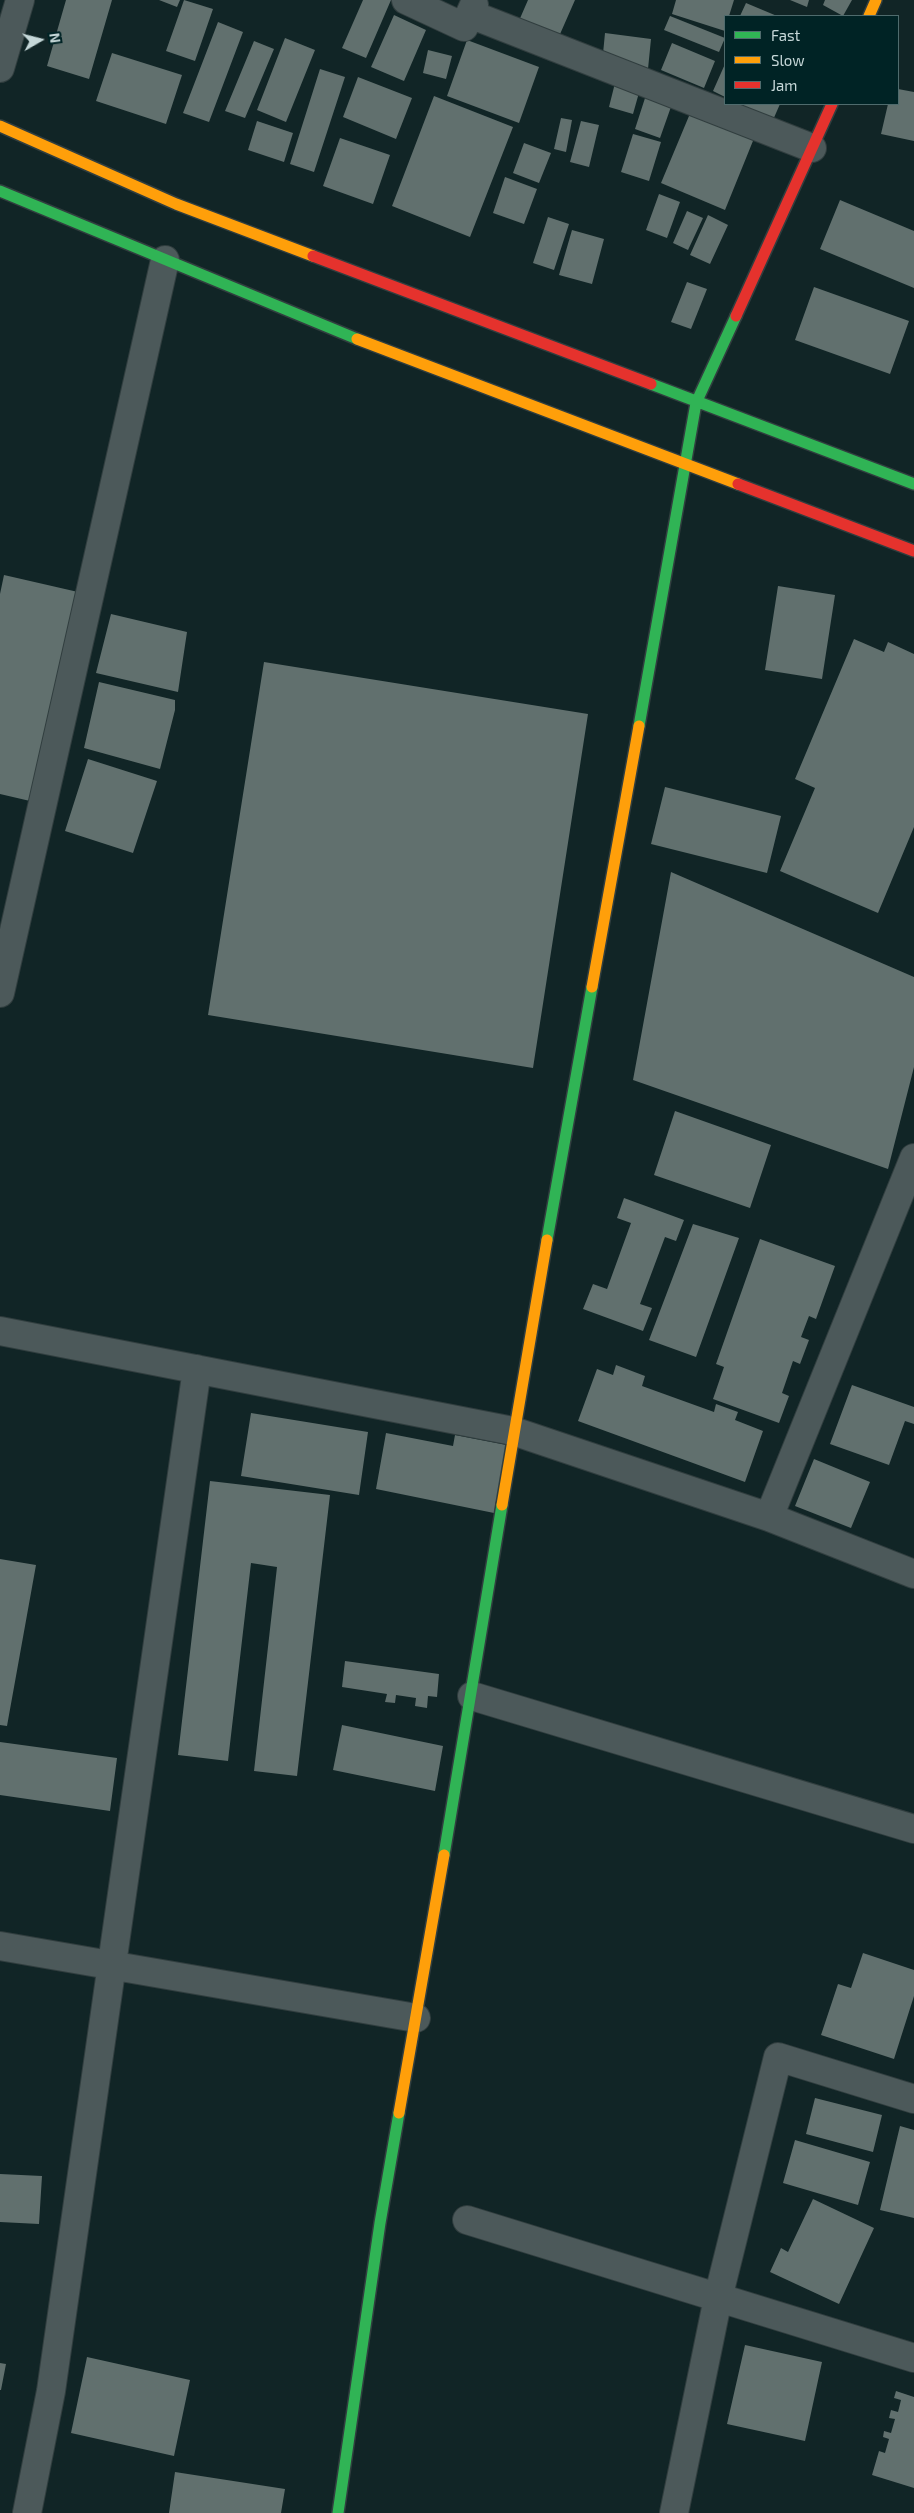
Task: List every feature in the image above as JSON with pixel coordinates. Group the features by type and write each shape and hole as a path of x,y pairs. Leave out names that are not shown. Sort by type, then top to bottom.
{"street":[{"path":"0,68 20,0"},
{"path":"406,0 464,27 473,7 812,148"},
{"path":"869,15 876,0"},
{"path":"338,2513 380,2223 472,1696 513,1431 696,403 832,105"},
{"path":"0,126 176,204 696,403 914,484"},
{"path":"0,191 318,324 914,551"},
{"path":"0,992 165,260"},
{"path":"769,1517 914,1158"},
{"path":"0,1331 513,1431 769,1517 914,1574"},
{"path":"27,2513 51,2392 110,1967 197,1369"},
{"path":"472,1696 914,1829"},
{"path":"0,1946 110,1967 416,2018"},
{"path":"674,2513 718,2298 778,2057 914,2099"},
{"path":"467,2220 914,2358"}],"building":[{"path":"66,0 112,0 89,79 47,66"},
{"path":"159,0 180,0 177,7"},
{"path":"184,0 213,9 195,61 166,51"},
{"path":"363,0 391,0 366,58 342,48"},
{"path":"528,0 575,0 557,41 518,23"},
{"path":"676,0 734,0 729,15 724,15 724,31 672,14"},
{"path":"790,0 809,0 807,7"},
{"path":"825,0 852,0 844,15 823,5"},
{"path":"746,3 775,15 740,15"},
{"path":"394,15 426,30 404,81 371,67"},
{"path":"670,16 724,38 724,40 719,52 664,30"},
{"path":"218,22 243,32 209,122 183,113"},
{"path":"605,33 651,39 648,69 602,64"},
{"path":"285,38 315,50 286,122 257,110"},
{"path":"467,40 539,67 519,123 447,96"},
{"path":"254,41 274,49 245,118 225,111"},
{"path":"672,43 715,61 704,88 661,70"},
{"path":"428,50 452,56 446,79 423,73"},
{"path":"112,53 182,75 166,124 96,101"},
{"path":"724,66 724,96 713,91"},
{"path":"320,69 345,77 314,172 290,164"},
{"path":"617,75 642,82 633,114 609,107"},
{"path":"358,77 412,98 396,139 343,117"},
{"path":"899,89 914,92 914,141 881,134 888,105 899,105"},
{"path":"646,95 672,104 660,138 635,129"},
{"path":"434,96 513,127 470,237 392,206"},
{"path":"694,104 757,131 725,210 661,183"},
{"path":"742,105 780,105 773,120"},
{"path":"561,118 572,120 566,152 554,149"},
{"path":"257,121 293,133 284,162 248,150"},
{"path":"581,121 599,125 589,167 570,162"},
{"path":"633,134 661,142 649,181 621,172"},
{"path":"340,138 390,155 373,204 323,186"},
{"path":"524,143 551,153 539,183 513,173"},
{"path":"505,177 537,189 524,224 493,213"},
{"path":"659,194 680,202 667,238 646,230"},
{"path":"840,200 914,231 914,288 820,249"},
{"path":"687,211 703,218 688,250 673,243"},
{"path":"708,215 728,225 710,264 690,255"},
{"path":"548,217 569,224 554,270 533,263"},
{"path":"572,230 604,239 592,284 559,275"},
{"path":"687,282 707,289 691,329 671,322"},
{"path":"814,287 909,321 890,374 795,340"},
{"path":"4,575 78,592 30,801 0,794 0,594"},
{"path":"778,586 835,595 822,679 765,670"},
{"path":"111,614 187,632 178,692 96,673"},
{"path":"854,639 884,652 888,642 914,654 914,827 878,913 780,871 815,788 795,779"},
{"path":"264,662 588,714 533,1068 208,1015"},
{"path":"99,682 175,700 175,710 160,769 84,748"},
{"path":"88,759 157,781 133,853 65,831"},
{"path":"665,787 781,816 767,873 651,844"},
{"path":"671,872 914,977 914,1067 888,1169 633,1080"},
{"path":"675,1111 771,1145 750,1208 654,1175"},
{"path":"624,1198 684,1220 676,1241 665,1237 640,1304 652,1308 643,1331 583,1309 593,1284 607,1289 631,1223 617,1218"},
{"path":"693,1224 739,1238 696,1357 649,1340"},
{"path":"760,1239 835,1266 816,1319 809,1316 801,1337 809,1340 800,1364 793,1361 782,1393 789,1396 779,1423 713,1399 724,1367 716,1364"},
{"path":"616,1365 645,1376 642,1386 714,1412 716,1404 738,1412 735,1420 763,1431 745,1482 578,1421 597,1369 613,1375"},
{"path":"852,1385 914,1407 914,1424 905,1421 889,1465 830,1444"},
{"path":"251,1413 368,1432 359,1495 241,1476"},
{"path":"386,1433 453,1446 455,1435 507,1445 494,1513 376,1489"},
{"path":"814,1459 870,1482 851,1528 795,1506"},
{"path":"210,1481 330,1495 297,1776 254,1771 277,1567 251,1563 228,1761 178,1755"},
{"path":"0,1559 36,1565 7,1726 0,1725"},
{"path":"345,1661 439,1674 437,1697 428,1696 427,1708 415,1706 416,1698 396,1695 395,1703 385,1702 387,1694 342,1687"},
{"path":"342,1725 443,1746 435,1791 333,1770"},
{"path":"0,1742 117,1758 110,1811 0,1795"},
{"path":"863,1953 914,1970 914,1996 894,2059 821,2035 838,1984 851,1988"},
{"path":"815,2098 882,2115 873,2152 806,2134"},
{"path":"900,2126 914,2130 914,2218 880,2210"},
{"path":"795,2140 870,2162 858,2205 783,2183"},
{"path":"0,2174 42,2176 39,2224 0,2222"},
{"path":"813,2199 874,2228 839,2304 770,2272 781,2248 788,2252"},
{"path":"745,2345 822,2362 805,2441 727,2424"},
{"path":"87,2357 190,2380 174,2456 71,2433"},
{"path":"0,2363 6,2364 1,2390 0,2390"},
{"path":"896,2391 914,2397 914,2488 872,2475 879,2451 885,2453 889,2439 883,2437 884,2431 891,2433 895,2419 889,2418 891,2410 898,2412 901,2400 894,2398"},
{"path":"175,2472 285,2489 281,2513 169,2513"}],"traffic: fast":[{"path":"0,191 357,339"},
{"path":"639,726 696,403 736,316"},
{"path":"651,384 914,484"},
{"path":"547,1240 592,987"},
{"path":"444,1855 502,1505"},
{"path":"338,2513 380,2223 399,2113"}],"traffic: slow":[{"path":"869,15 876,0"},
{"path":"0,126 176,204 313,256"},
{"path":"357,339 738,484"},
{"path":"592,987 639,726"},
{"path":"502,1505 547,1240"},
{"path":"399,2113 444,1855"}],"traffic: jam":[{"path":"736,316 832,105"},
{"path":"313,256 651,384"},
{"path":"738,484 914,551"}]}
